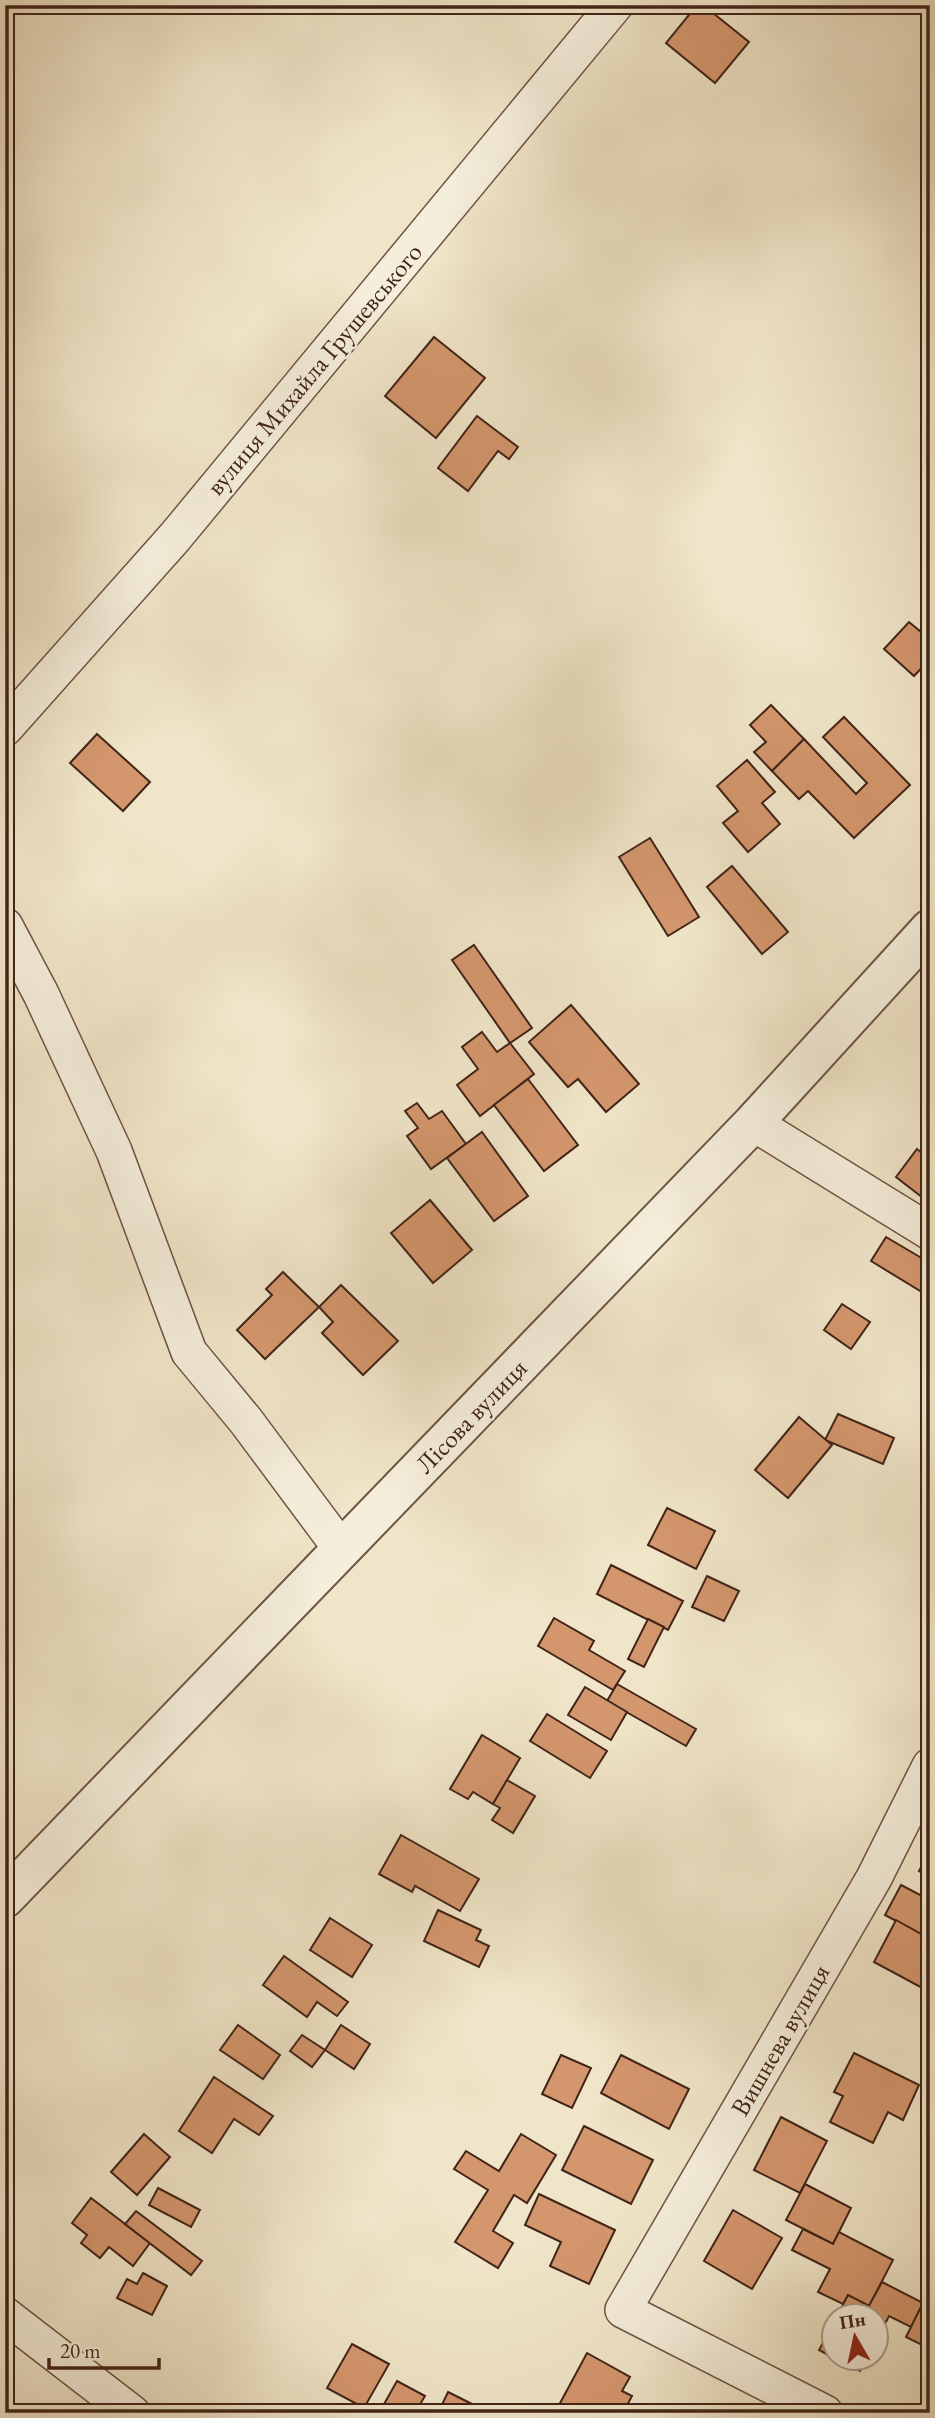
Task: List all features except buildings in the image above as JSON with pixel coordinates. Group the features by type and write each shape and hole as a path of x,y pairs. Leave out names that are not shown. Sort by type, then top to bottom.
{"street":[{"name":"вулиця Михайла Грушевського","path":"5,728 175,537 615,5"},
{"path":"5,926 41,994 114,1151 189,1352 246,1421 342,1550"},
{"name":"Лісова вулиця","path":"5,1898 753,1123 930,929"},
{"path":"753,1123 930,1232"},
{"name":"Вишнева вулиця","path":"825,2413 623,2310 874,1878 930,1766"},
{"path":"5,2315 132,2413"}]}
